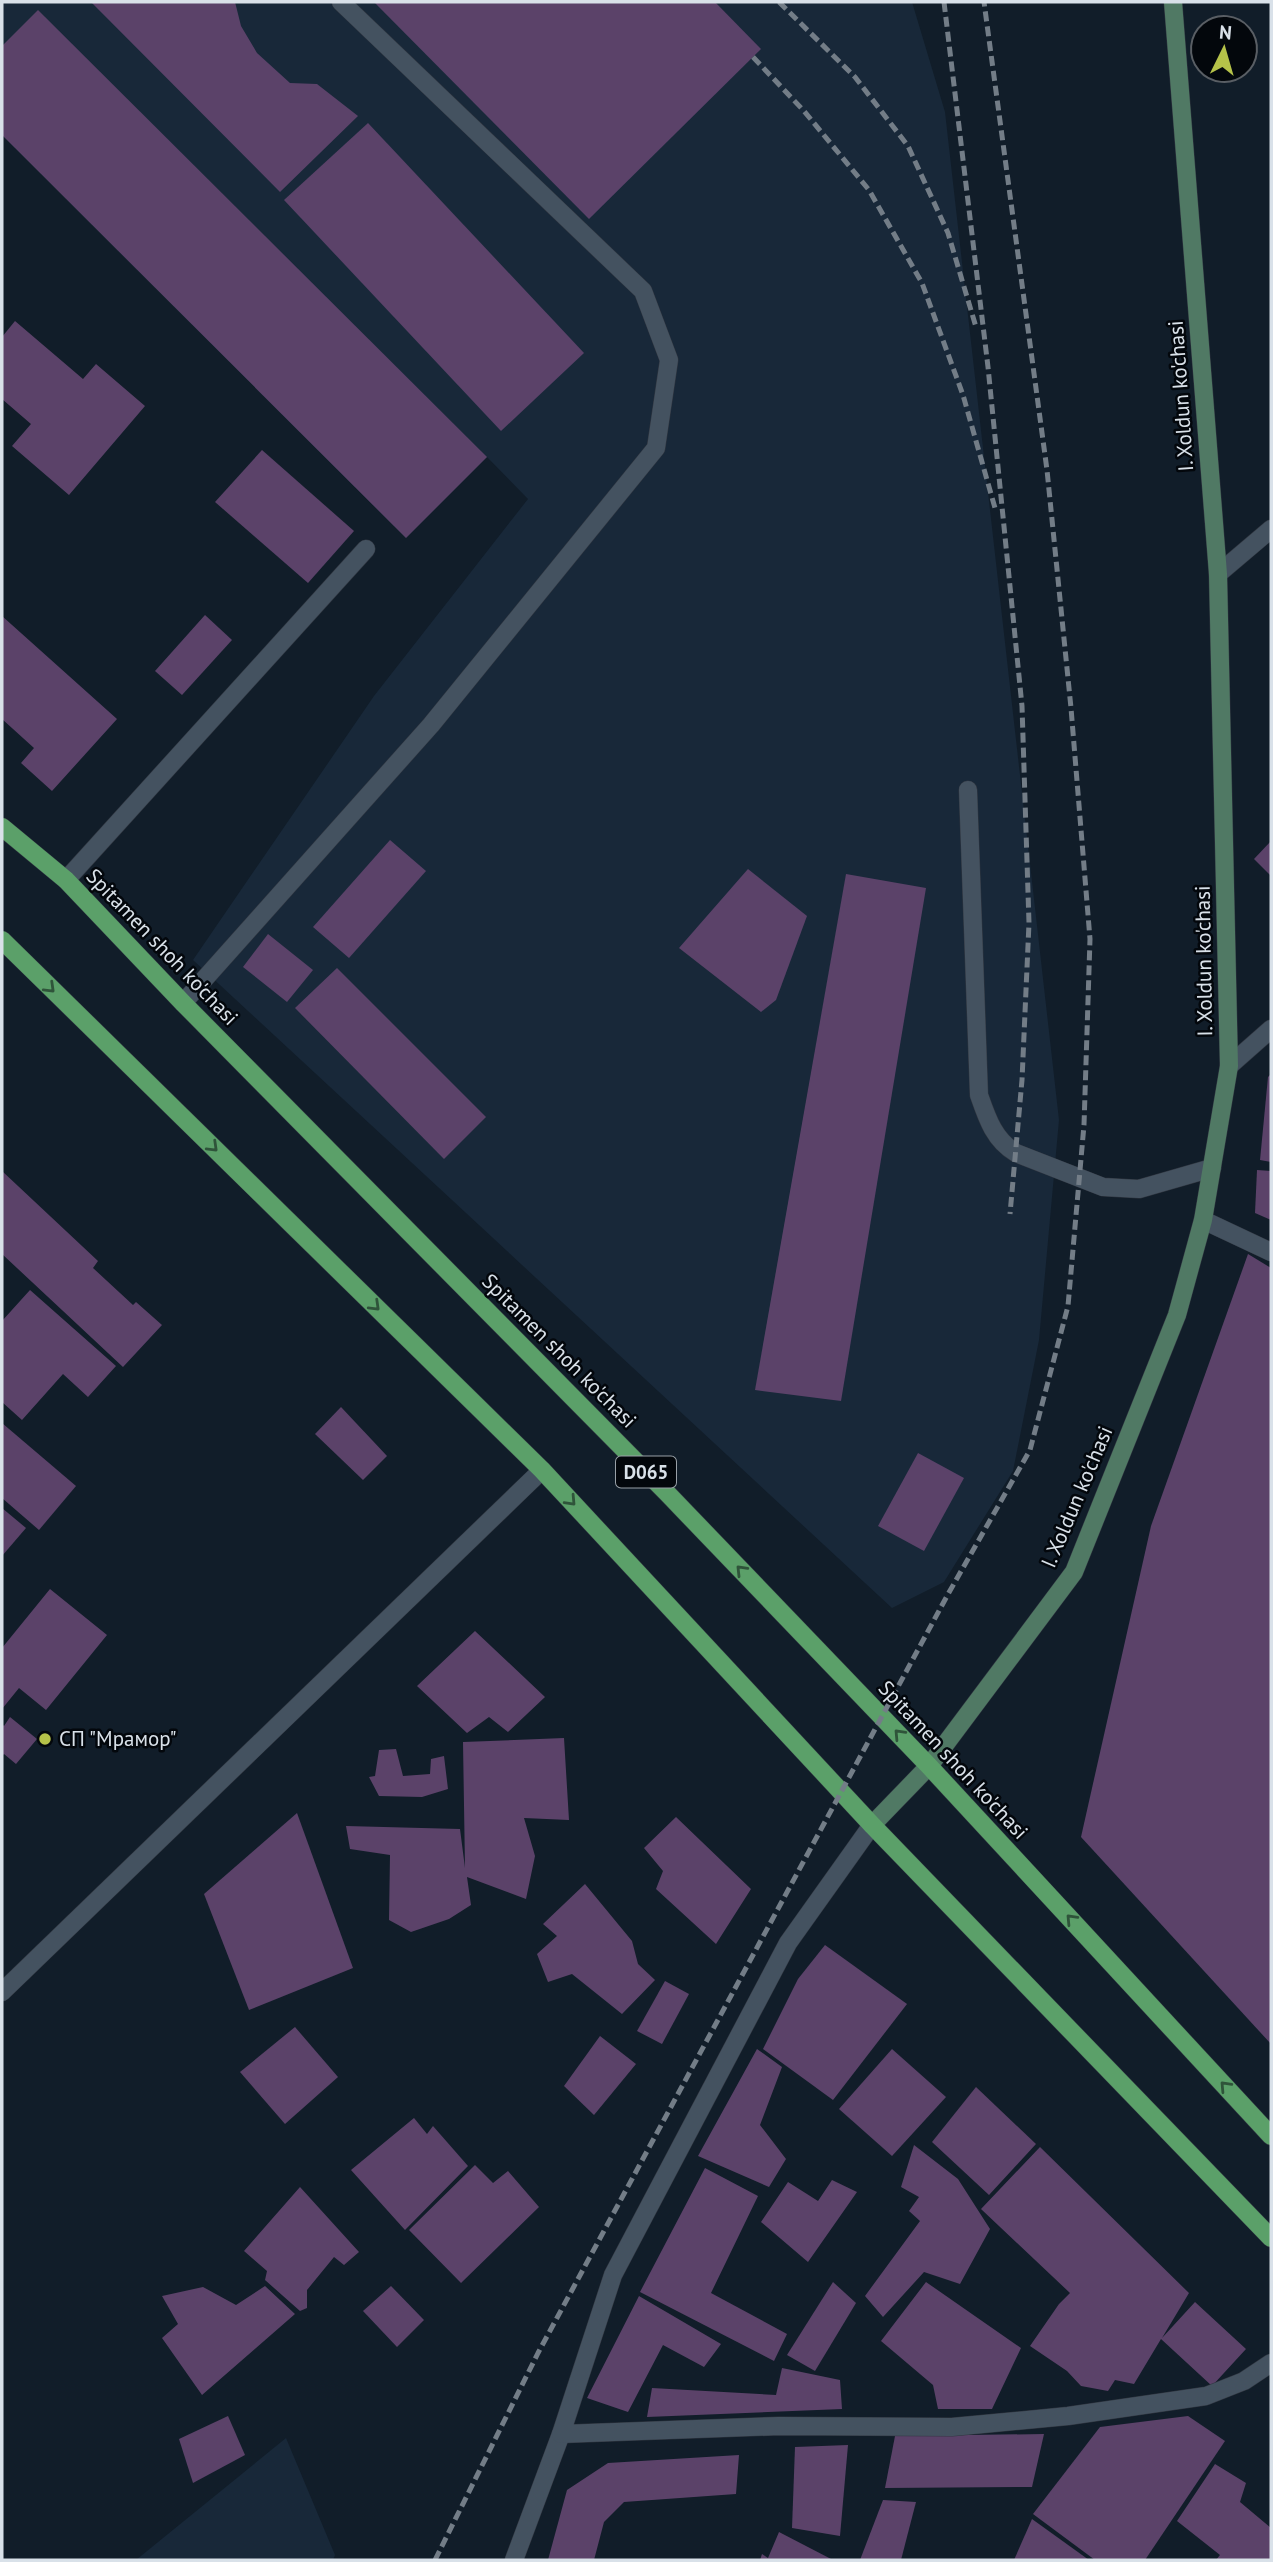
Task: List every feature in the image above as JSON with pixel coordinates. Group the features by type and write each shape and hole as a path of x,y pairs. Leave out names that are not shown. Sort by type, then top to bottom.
{"main road":[{"name":"Spitamen shoh ko'chasi","path":"2,827 66,880 183,1003 667,1493 929,1766 1271,2136"},
{"path":"3,943 541,1470 872,1825 1271,2238"}],"street":[{"path":"183,1003 431,725 656,448 669,360 643,291 341,2"},
{"name":"I. Xoldun ko'chasi","path":"872,1825 929,1766 1074,1572 1177,1315 1203,1220 1229,1066 1218,574 1173,2"},
{"path":"1218,574 1271,529"},
{"path":"66,880 366,549"},
{"path":"968,790 979,1095 991,1128 1005,1147 1016,1153 1103,1187 1139,1189 1212,1168"},
{"path":"1229,1066 1271,1029"},
{"path":"1203,1220 1271,1252"},
{"path":"2,1992 541,1470"},
{"path":"514,2560 561,2434 613,2275 788,1943 872,1825"},
{"path":"561,2434 779,2426 952,2427 1206,2396 1244,2381 1271,2363"}],"shaded area":[{"path":"2,2 912,2 945,112 1059,1120 1039,1340 1013,1471 944,1582 892,1608 193,960 374,696 528,499 487,457 406,538 2,135"},
{"path":"286,2438 335,2555 333,2560 136,2560"}],"building":[{"path":"91,2 235,2 241,26 257,53 290,83 317,84 358,116 280,192"},
{"path":"374,2 715,2 761,49 589,219"},
{"path":"38,10 487,457 406,538 2,135 2,46"},
{"path":"368,123 584,353 501,431 284,200"},
{"path":"15,321 83,379 96,364 145,406 69,495 12,446 31,424 2,399 2,337"},
{"path":"262,450 354,531 308,583 215,502"},
{"path":"205,615 232,640 182,695 155,671"},
{"path":"2,616 117,719 52,791 21,763 34,748 2,719"},
{"path":"390,840 426,871 349,958 313,927"},
{"path":"1271,841 1271,876 1254,859"},
{"path":"748,869 807,916 776,1000 761,1012 679,948"},
{"path":"846,874 926,888 841,1401 755,1390"},
{"path":"268,934 313,970 287,1002 243,967"},
{"path":"337,968 486,1117 444,1159 295,1008"},
{"path":"1271,1074 1271,1162 1260,1160 1268,1077"},
{"path":"1257,1170 1271,1171 1271,1220 1255,1213"},
{"path":"2,1171 98,1261 93,1268 133,1305 136,1302 162,1325 123,1367 2,1254"},
{"path":"1248,1254 1271,1268 1271,2044 1081,1837 1151,1526"},
{"path":"30,1290 116,1366 88,1397 63,1374 22,1420 2,1402 2,1321"},
{"path":"341,1407 387,1456 363,1480 315,1434"},
{"path":"2,1423 76,1486 39,1530 2,1498"},
{"path":"918,1453 964,1478 924,1551 878,1526"},
{"path":"2,1508 26,1528 2,1556"},
{"path":"50,1589 107,1635 46,1710 19,1688 2,1709 2,1648"},
{"path":"475,1631 545,1697 508,1732 489,1717 467,1733 417,1686"},
{"path":"10,1717 37,1739 16,1764 4,1754 2,1756 2,1724 4,1726"},
{"path":"564,1738 569,1820 524,1818 535,1856 526,1899 467,1877 471,1905 449,1919 411,1932 389,1920 390,1855 350,1849 346,1826 460,1829 465,1868 463,1742"},
{"path":"396,1749 403,1776 430,1774 431,1759 444,1756 448,1789 422,1797 379,1796 369,1777 375,1776 379,1750"},
{"path":"297,1813 353,1968 249,2010 204,1894"},
{"path":"676,1817 751,1889 716,1944 656,1889 663,1871 644,1848"},
{"path":"585,1884 632,1941 638,1964 655,1980 622,2014 572,1974 548,1982 537,1954 557,1936 543,1924"},
{"path":"825,1945 907,2004 833,2100 763,2049 798,1979"},
{"path":"665,1981 689,1994 662,2044 637,2031"},
{"path":"295,2027 338,2077 285,2124 240,2072"},
{"path":"600,2036 636,2064 594,2115 564,2086"},
{"path":"757,2049 782,2067 760,2125 786,2159 769,2187 698,2156"},
{"path":"892,2049 946,2097 892,2156 839,2109"},
{"path":"976,2087 1036,2144 989,2195 932,2142"},
{"path":"414,2118 427,2134 433,2126 468,2166 405,2230 351,2170"},
{"path":"914,2145 958,2179 990,2229 960,2284 924,2272 883,2317 865,2296 920,2221 909,2211 919,2197 901,2187"},
{"path":"1040,2147 1189,2293 1162,2338 1195,2302 1246,2349 1212,2386 1161,2339 1134,2384 1115,2380 1108,2391 1081,2386 1067,2371 1030,2346 1059,2304 1070,2293 981,2209"},
{"path":"475,2165 493,2183 508,2171 539,2207 461,2283 409,2230"},
{"path":"705,2168 758,2196 711,2293 787,2334 774,2361 640,2292"},
{"path":"832,2180 857,2192 808,2262 761,2222 788,2182 818,2201"},
{"path":"300,2187 359,2252 344,2265 334,2257 307,2290 307,2308 300,2311 265,2280 267,2271 244,2251"},
{"path":"833,2282 856,2303 815,2371 787,2355"},
{"path":"926,2282 1021,2348 992,2409 938,2409 933,2385 881,2341"},
{"path":"265,2286 295,2314 202,2395 162,2338 178,2324 162,2296 203,2287 236,2305"},
{"path":"391,2286 424,2320 397,2347 363,2311"},
{"path":"639,2296 721,2344 704,2367 663,2345 628,2412 587,2398"},
{"path":"782,2368 840,2380 842,2409 647,2417 652,2388 776,2395"},
{"path":"228,2416 245,2455 193,2483 179,2439"},
{"path":"1188,2416 1225,2441 1145,2560 1095,2560 1033,2514 1100,2427"},
{"path":"1044,2434 1032,2487 885,2488 895,2436"},
{"path":"848,2445 840,2536 792,2528 795,2447"},
{"path":"739,2455 736,2494 624,2502 604,2522 594,2560 548,2560 567,2490 608,2463"},
{"path":"1215,2464 1246,2483 1240,2502 1271,2528 1271,2560 1216,2560 1220,2555 1177,2521"},
{"path":"883,2500 916,2502 901,2560 860,2560"},
{"path":"1032,2519 1089,2560 1014,2560"},
{"path":"779,2532 833,2560 760,2560 762,2554 768,2558"}],"railway":[{"path":"779,2 855,77 908,146 948,233 976,327"},
{"path":"944,2 988,367 1022,706 1029,923 1022,1080 1010,1214"},
{"path":"435,2560 538,2353 947,1596 1030,1450 1068,1306 1084,1125 1090,939 1071,708 1047,470 984,2"},
{"path":"753,57 804,111 869,190 922,283 963,395 995,508"}],"place":[{"name":"СП \"Мрамор\"","path":"45,1739"}]}
